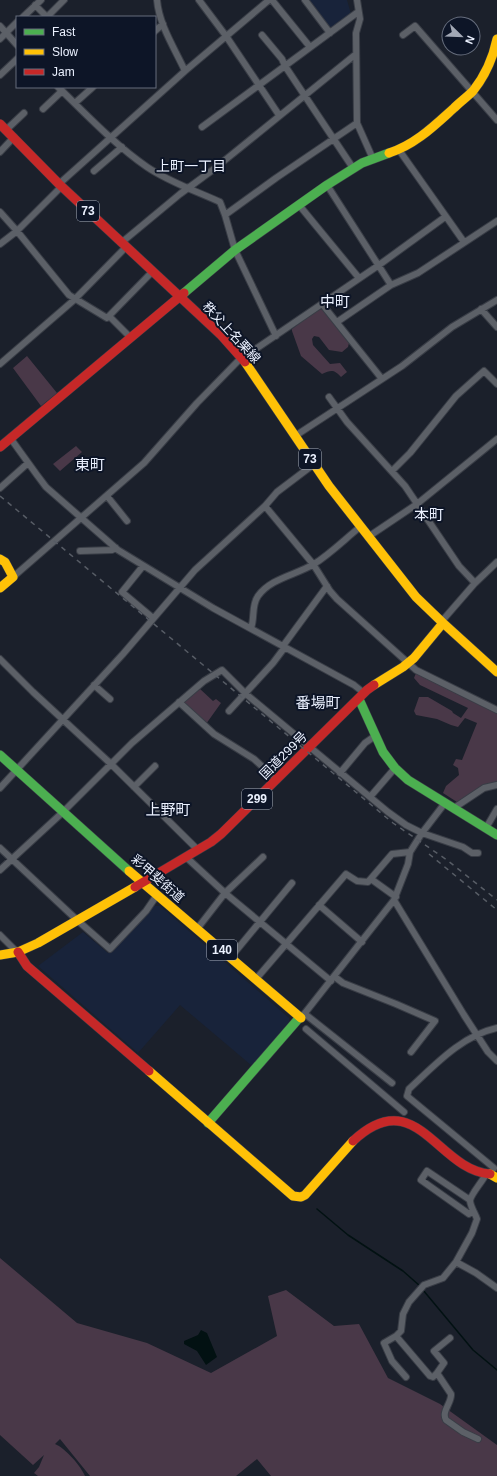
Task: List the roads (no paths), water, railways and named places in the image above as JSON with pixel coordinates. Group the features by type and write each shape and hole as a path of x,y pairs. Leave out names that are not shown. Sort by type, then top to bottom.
{"main road":[{"path":"0,447 235,250 353,168 372,159 399,150 410,144 472,92 484,76 496,54 497,39"},
{"name":"秩父上名栗線","path":"3,127 60,185 221,335 243,358 314,464 360,527 416,597 442,622"},
{"path":"0,559 4,562 13,577 0,588"},
{"path":"442,622 497,672"},
{"name":"国道299号","path":"0,955 18,952 38,943 143,883 198,850 221,834 361,696 409,662 418,653 442,622"},
{"path":"361,696 383,752 395,768 408,780 497,835"},
{"name":"彩甲斐街道","path":"0,755 143,883 230,958 302,1016"},
{"path":"18,952 27,966 293,1196 296,1197 305,1194 363,1131 370,1126 386,1121 402,1122 417,1128 469,1168 493,1172"},
{"path":"208,1123 302,1016"}],"street":[{"path":"23,16 40,0"},
{"path":"35,5 47,16 64,0"},
{"path":"157,0 159,13 163,24 185,71"},
{"path":"199,0 226,36 280,115"},
{"path":"257,0 262,5"},
{"path":"0,244 17,231 60,185 110,138 185,71 269,0"},
{"path":"272,0 310,47"},
{"path":"305,0 330,33"},
{"path":"357,0 360,19 356,33 357,123 372,159"},
{"path":"202,127 358,12"},
{"path":"0,39 16,23"},
{"path":"156,30 163,24"},
{"path":"0,26 16,44"},
{"path":"402,35 415,26 497,120"},
{"path":"262,35 282,59 285,66 306,94 353,168"},
{"path":"0,364 74,300 124,245 180,194 190,188 356,54"},
{"path":"0,74 16,60"},
{"path":"75,103 92,88"},
{"path":"43,109 60,89 110,138 147,167 168,179 220,202 235,250 276,336"},
{"path":"3,127 24,113"},
{"path":"225,215 357,123"},
{"path":"0,152 14,137"},
{"path":"94,171 122,147"},
{"path":"399,150 464,242"},
{"path":"327,185 391,285"},
{"path":"299,205 359,278"},
{"path":"0,212 74,300 107,318 153,271"},
{"path":"13,577 28,566 144,463 210,389 243,358 379,265 445,217"},
{"path":"337,322 391,285 418,273 495,223 497,230"},
{"path":"295,436 421,353 452,327 497,300"},
{"path":"322,304 382,379"},
{"path":"482,309 497,327"},
{"path":"109,316 131,338"},
{"path":"392,471 410,453 456,396 484,370 497,384"},
{"path":"329,397 347,422 408,490 459,566 475,583"},
{"path":"11,439 46,487 116,548 213,608 354,685 361,696"},
{"path":"368,537 417,504 497,439"},
{"path":"0,488 28,463"},
{"path":"0,788 123,654 179,588 214,551 265,506 277,492 314,464"},
{"path":"107,496 127,521"},
{"path":"265,506 313,564 337,599 420,672 497,710"},
{"path":"250,628 253,622 252,611 258,596 268,587 289,574 313,564 360,527"},
{"path":"80,551 112,550 116,548"},
{"path":"143,566 122,592 153,618"},
{"path":"442,622 475,583 496,566"},
{"path":"229,711 273,663 327,586"},
{"path":"0,659 62,720 111,764 198,850"},
{"path":"0,870 63,812 132,743 204,681 222,670 246,694 340,773 406,825 422,833 463,847 472,853 478,853"},
{"path":"94,685 110,699"},
{"path":"179,702 214,734 254,759 277,780"},
{"path":"340,773 365,743 376,736"},
{"path":"134,787 156,766"},
{"path":"370,797 395,768"},
{"path":"454,808 484,788 497,785"},
{"path":"392,1084 302,1016 333,979 395,898 408,864 410,852 422,833 446,803"},
{"path":"486,828 497,809"},
{"path":"0,848 110,949 146,911 158,895"},
{"path":"256,979 346,874 357,882 368,882 392,854 410,852"},
{"path":"186,857 224,893 286,944 333,979 435,1021 411,1052"},
{"path":"197,929 224,893 264,857"},
{"path":"371,879 395,898 477,1035 488,1052 497,1061"},
{"path":"230,958 292,883"},
{"path":"319,905 362,942"},
{"path":"0,935 18,952"},
{"path":"470,1200 484,1180 493,1172 407,1096 409,1089 446,1055 477,1035 497,1028"},
{"path":"306,1029 404,1112"},
{"path":"406,1378 392,1361 384,1343 396,1336 401,1331 404,1314 409,1302 424,1285 443,1278 456,1262 477,1222 477,1217 470,1200 427,1171 421,1180 469,1214 473,1210"},
{"path":"456,1262 476,1273 497,1288"},
{"path":"396,1336 430,1376 433,1377 437,1374 444,1363 434,1351 450,1338"},
{"path":"437,1374 452,1396 444,1413 444,1418 463,1432 478,1439"}],"waterway":[{"path":"317,1209 348,1235 403,1271 420,1286"},
{"path":"423,1290 473,1350 497,1370"}],"railway":[{"path":"0,496 393,823 447,860 497,900"},
{"path":"429,854 497,910"}],"district":[{"name":"上町一丁目","path":"191,166"},
{"name":"中町","path":"335,302"},
{"name":"東町","path":"90,465"},
{"name":"本町","path":"429,515"},
{"name":"番場町","path":"318,703"},
{"name":"上野町","path":"168,810"}]}
